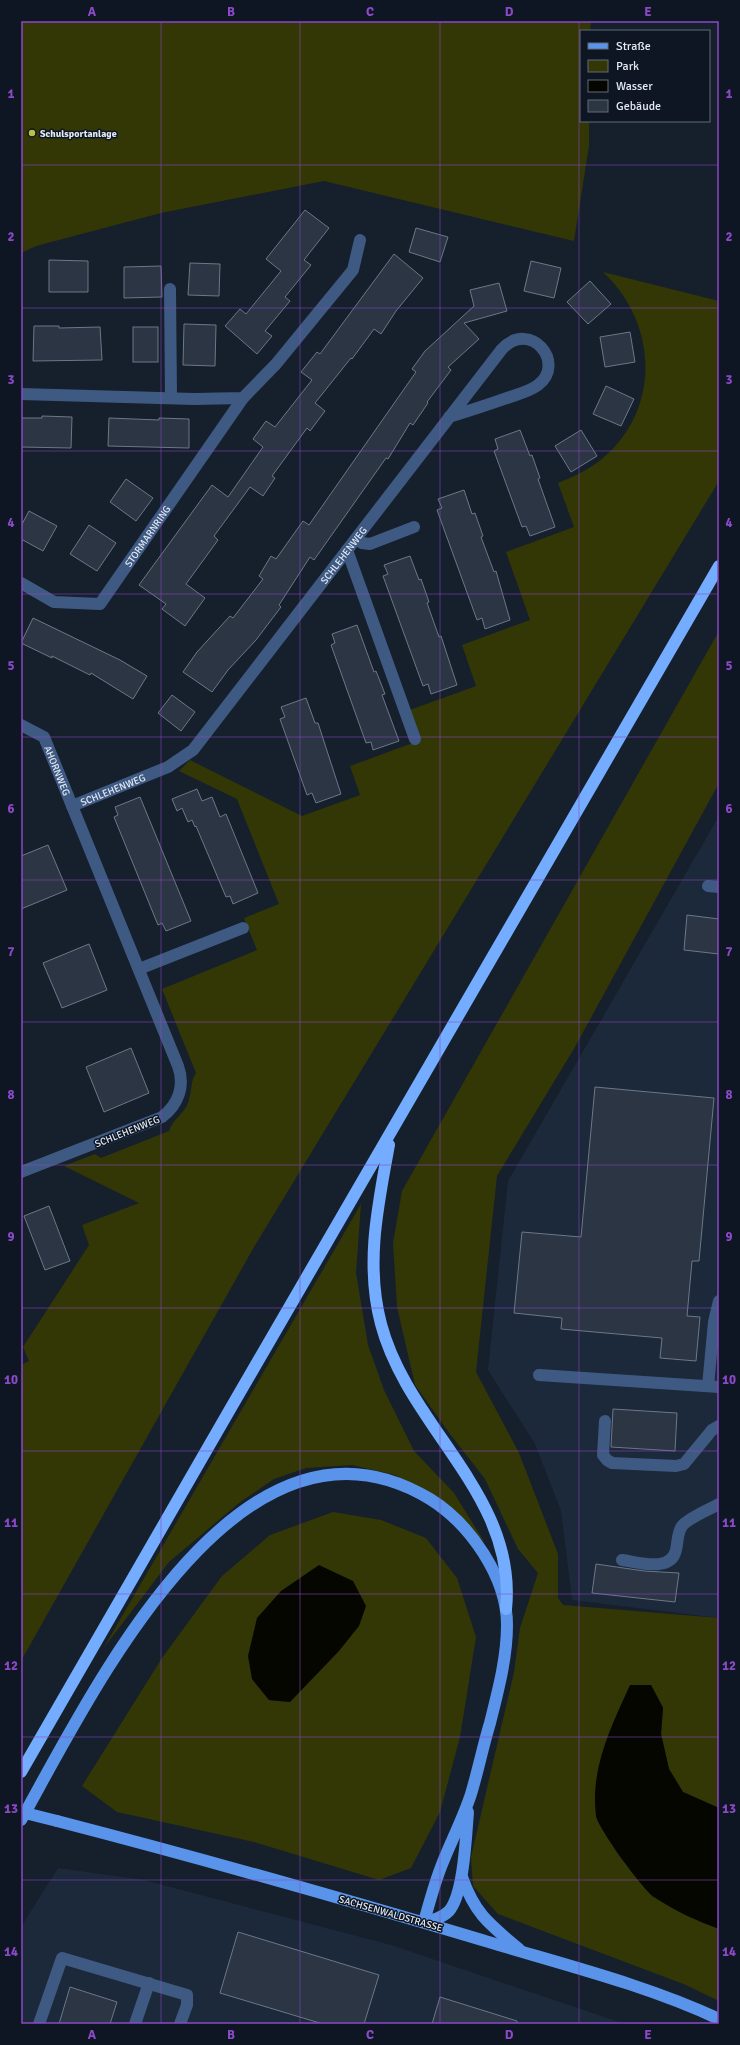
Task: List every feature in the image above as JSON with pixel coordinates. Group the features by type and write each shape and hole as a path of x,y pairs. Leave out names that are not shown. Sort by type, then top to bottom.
{"highway":[{"path":"21,1772 276,1329 719,566"},
{"path":"390,1135 374,1228 372,1258 381,1324 404,1381 429,1422 470,1480 493,1522 501,1544 506,1565 508,1587 506,1609"}],"main road":[{"path":"21,1820 102,1676 153,1603 207,1539 238,1514 264,1496 291,1484 320,1476 346,1475 370,1476 396,1482 418,1492 439,1505 458,1523 478,1546 498,1582 506,1609 505,1651 499,1689 470,1795 441,1868 424,1922"},
{"path":"424,1922 433,1920 449,1911 457,1898 470,1795"},
{"name":"SACHSENWALDSTRASSE","path":"21,1812 227,1866 424,1922 642,1989 719,2019"},
{"path":"461,1874 475,1908 496,1930 523,1952"}],"street":[{"name":"STORMARNRING","path":"21,584 54,602 100,604 243,398 276,364 353,270 360,240"},
{"path":"170,289 171,398"},
{"name":"SCHLEHENWEG","path":"21,1172 154,1121 166,1114 175,1103 180,1089 179,1070 72,806 168,767 192,750 356,539 449,418 506,345 517,340 529,340 544,350 548,361 547,373 536,387 449,418"},
{"path":"21,394 171,398 243,398"},
{"path":"356,539 362,543 370,544 414,527"},
{"path":"347,550 415,739"},
{"name":"AHORNWEG","path":"21,725 44,737 72,806"},
{"path":"139,969 243,928"},
{"path":"539,1375 714,1387 714,1322 719,1301"},
{"path":"605,1421 602,1455 607,1460 612,1463 676,1466 688,1461 712,1430 719,1426"},
{"path":"622,1560 660,1564 668,1561 676,1551 679,1530 683,1524 719,1504"},
{"path":"39,2024 62,1958 187,1995 186,2006 180,2024"},
{"path":"135,2024 149,1983"}],"shaded area":[{"path":"719,816 719,1618 572,1600 561,1511 535,1444 488,1370 508,1181"},
{"path":"58,1868 144,1880 391,1945 625,2024 21,2024 21,1927"}],"green space":[{"path":"21,21 591,21 590,30 580,30 580,122 589,122 589,146 574,241 324,181 161,213 36,246 21,253"},
{"path":"603,272 719,301 719,481 254,1247 21,1661 21,1365 29,1361 23,1347 89,1245 82,1225 139,1203 64,1166 95,1154 101,1158 169,1131 188,1103 196,1073 162,989 257,950 244,918 279,904 237,799 179,771 190,760 302,816 360,795 350,766 418,741 407,711 476,686 462,645 530,620 506,552 574,527 558,483 593,466 622,438 635,415 643,390 645,365 642,340 634,315 621,292"},
{"path":"719,631 719,783 575,1047 497,1176 476,1372 519,1453 558,1554 558,1598 563,1605 719,1618 719,1808 683,1792 669,1769 661,1734 663,1707 651,1685 596,1781 596,1817 617,1853 652,1896 719,1929 719,2001 686,1985 498,1914 473,1886 471,1857 514,1672 520,1628 538,1573 518,1549 485,1479 415,1385 397,1307 393,1243 402,1191"},
{"path":"361,1204 356,1273 368,1345 384,1390 414,1451 454,1493 485,1543 444,1502 395,1475 352,1465 306,1468 274,1479 239,1503 169,1562 103,1649"},
{"path":"333,1512 381,1520 426,1538 457,1578 476,1637 460,1737 440,1812 411,1868 379,1880 254,1842 117,1812 82,1786 162,1658 222,1576 270,1535","holes":["252,1679 290,1702 269,1700"]}],"water":[{"path":"319,1565 353,1581 366,1606 359,1626 339,1651 290,1702 269,1700 252,1679 248,1656 257,1618 281,1591"},
{"path":"630,1685 651,1685 663,1708 661,1734 669,1769 683,1792 719,1808 719,1929 677,1911 661,1902 648,1892 612,1845 604,1833 596,1816 596,1781 599,1765 609,1732"}],"building":[{"path":"305,210 329,228 304,260 311,265 285,297 290,301 265,331 272,336 257,354 225,326 240,309 246,314 281,271 266,259"},
{"path":"416,228 448,237 440,262 409,252"},
{"path":"394,254 423,278 396,311 381,334 374,329 352,359 351,358 315,403 325,411 310,431 307,428 272,476 275,478 263,496 250,487 214,536 218,540 186,584 205,598 185,626 162,609 166,604 139,585 212,485 228,497 263,447 253,439 266,421 275,427 312,380 301,372 317,352 320,354"},
{"path":"49,260 88,261 88,292 49,292"},
{"path":"531,261 561,268 554,298 524,291"},
{"path":"190,263 220,264 219,296 188,295"},
{"path":"161,266 162,297 124,298 124,267"},
{"path":"590,281 611,304 588,324 567,302"},
{"path":"499,283 507,311 464,323 479,339 448,367 451,370 427,402 428,403 413,425 410,423 388,459 386,458 314,560 310,557 279,605 281,607 256,640 228,670 212,692 183,672 197,652 230,616 233,618 263,579 259,576 271,556 276,559 303,521 309,525 416,372 412,369 425,351 474,306 470,290"},
{"path":"184,324 216,325 215,366 183,365"},
{"path":"34,326 59,326 59,328 100,327 102,360 33,361"},
{"path":"133,327 158,327 158,362 133,362"},
{"path":"630,332 635,362 605,367 600,337"},
{"path":"606,386 634,399 621,426 593,414"},
{"path":"42,416 72,417 71,448 21,447 21,418 42,418"},
{"path":"109,418 159,420 159,418 189,419 189,448 108,446"},
{"path":"520,430 530,456 532,455 540,478 538,479 555,527 530,536 526,526 522,527 494,451 498,449 495,439"},
{"path":"581,430 597,456 571,472 555,446"},
{"path":"126,479 153,498 136,521 110,502"},
{"path":"464,490 472,514 475,513 483,536 481,537 494,572 496,571 510,620 485,629 482,618 477,620 437,510 442,508 438,499"},
{"path":"29,511 57,526 43,551 21,539 21,526"},
{"path":"89,525 116,543 97,571 70,554"},
{"path":"410,556 419,580 421,579 429,602 427,603 439,637 441,636 457,685 431,694 428,684 423,686 383,576 388,574 384,565"},
{"path":"33,618 120,660 147,676 133,699 91,673 90,675 52,656 52,658 21,643"},
{"path":"357,625 374,672 376,671 385,694 382,695 399,741 373,750 371,742 366,743 331,645 335,643 332,634"},
{"path":"172,695 195,712 181,731 158,713"},
{"path":"306,698 315,723 318,723 341,794 316,803 312,793 307,795 280,719 285,717 281,707"},
{"path":"197,789 202,801 212,797 220,817 226,814 258,893 233,904 230,896 226,897 196,826 195,827 192,820 188,822 182,808 177,811 172,799"},
{"path":"140,797 191,921 166,931 162,923 158,925 114,817 118,815 115,807"},
{"path":"48,845 67,890 21,909 21,856"},
{"path":"687,915 719,919 719,954 684,950"},
{"path":"89,944 107,990 62,1008 43,963"},
{"path":"131,1048 149,1093 104,1112 86,1067"},
{"path":"595,1087 714,1098 699,1261 692,1261 687,1316 700,1317 696,1361 660,1358 662,1338 561,1329 562,1318 514,1313 522,1232 581,1237"},
{"path":"49,1206 70,1261 45,1270 24,1216"},
{"path":"613,1409 677,1413 675,1451 611,1447"},
{"path":"596,1564 644,1571 679,1573 675,1602 592,1593"},
{"path":"238,1932 379,1975 364,2024 323,2024 220,1993"},
{"path":"70,1987 117,2002 110,2024 59,2024"},
{"path":"440,1997 517,2021 517,2024 432,2024"}],"place":[{"name":"Schulsportanlage","path":"32,133"}]}
